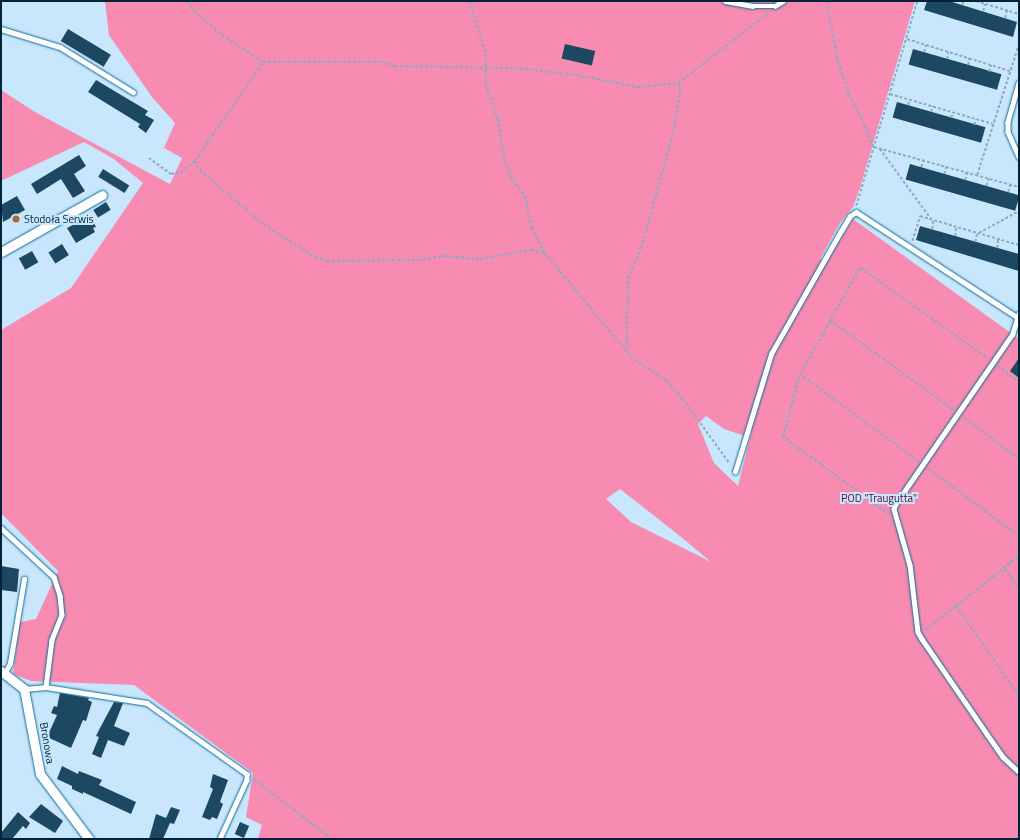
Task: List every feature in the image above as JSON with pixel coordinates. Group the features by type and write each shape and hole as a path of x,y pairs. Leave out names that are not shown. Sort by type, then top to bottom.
{"street":[{"path":"1,252 102,195"},
{"path":"3,672 24,690"},
{"name":"Bronowa","path":"24,690 40,774 89,839"}],"lane":[{"path":"725,1 753,6 775,6 783,1"},
{"path":"1,29 60,47 133,92"},
{"path":"1019,83 1008,122 1008,132 1019,157"},
{"path":"735,472 771,354 847,221 856,212 909,248 1018,316 1013,334 896,504 897,521 910,565 920,634 1003,757 1019,772"},
{"path":"1,528 54,577 60,596 62,616 52,640 46,687"},
{"path":"3,672 10,663 24,579"},
{"path":"24,690 32,686 46,687 147,703 247,774 247,780 220,839"}],"path":[{"path":"188,1 195,12 226,38 263,62 383,62 395,66 487,68 577,75 638,87 678,83 754,27 775,6"},
{"path":"470,1 486,54 486,83 498,118 505,162 512,180 525,196 532,228 546,253 631,356 667,381 684,399 735,472"},
{"path":"827,1 837,58 849,96 861,117 874,147 1019,187"},
{"path":"856,212 917,1"},
{"path":"962,5 963,1"},
{"path":"976,1 1019,14"},
{"path":"983,11 985,4"},
{"path":"1005,18 1007,10"},
{"path":"906,39 1010,71"},
{"path":"977,175 1019,43"},
{"path":"924,52 926,45"},
{"path":"947,59 948,52"},
{"path":"968,65 970,58"},
{"path":"149,158 171,174 180,172 195,161 263,62"},
{"path":"989,72 991,65"},
{"path":"626,349 628,278 642,248 673,133 680,91 678,83"},
{"path":"890,94 993,124"},
{"path":"908,105 910,100"},
{"path":"931,112 932,106"},
{"path":"951,118 953,112"},
{"path":"974,125 976,119"},
{"path":"880,149 932,219 932,229"},
{"path":"921,167 924,160"},
{"path":"195,161 200,170 264,225 315,258 328,261 418,260 446,256 480,259 531,250 546,253"},
{"path":"944,174 946,166"},
{"path":"965,180 967,172"},
{"path":"986,186 989,178"},
{"path":"1008,192 1010,184"},
{"path":"975,242 978,233 1019,212"},
{"path":"909,248 920,216 1019,245"},
{"path":"954,236 956,227"},
{"path":"997,248 998,239"},
{"path":"897,521 783,440 800,374 861,268 1019,382"},
{"path":"830,320 1019,459"},
{"path":"800,374 1019,536"},
{"path":"920,634 1005,569 1019,556"},
{"path":"1005,569 1019,589"},
{"path":"956,606 1019,695"},
{"path":"247,774 332,839"}],"green space":[{"name":"POD \"Traugutta\"","path":"105,1 915,1 860,188 853,207 840,223 820,259 826,262 853,219 1019,339 1019,839 258,839 262,825 246,817 253,773 134,685 31,681 13,674 20,622 36,619 58,571 1,513 1,330 71,288 143,183 114,159 84,142 1,181 1,90 35,112 170,184 182,158 164,148 175,123 152,97 109,35","holes":["706,416 724,429 745,436 752,430 738,486 714,463 698,424","620,489 680,536 711,562 631,522 606,499"]}],"building":[{"path":"927,1 949,1 1017,22 1013,37 924,10"},
{"path":"68,29 111,55 104,67 61,41"},
{"path":"565,44 595,51 592,66 562,59"},
{"path":"913,49 1001,74 997,90 909,64"},
{"path":"96,80 148,111 145,115 154,120 146,133 138,127 140,124 88,92"},
{"path":"897,102 985,127 981,143 893,117"},
{"path":"79,155 86,166 74,174 85,191 73,198 61,179 37,194 31,184"},
{"path":"910,164 1019,195 1015,211 906,179"},
{"path":"103,169 129,185 125,193 98,177"},
{"path":"17,196 25,210 3,222 1,205"},
{"path":"106,202 111,210 98,218 93,210"},
{"path":"90,216 96,227 93,228 95,232 76,243 67,228"},
{"path":"920,226 1019,254 1019,271 916,240"},
{"path":"62,244 69,255 55,264 48,252"},
{"path":"32,251 38,262 25,270 19,258"},
{"path":"1019,358 1019,378 1010,371"},
{"path":"1,566 19,569 17,592 1,590"},
{"path":"60,693 89,698 88,700 92,702 86,721 83,720 71,748 47,737 57,715 51,713 54,706 57,707"},
{"path":"114,702 123,703 114,726 130,733 124,746 108,740 101,758 92,754 99,737 96,736"},
{"path":"62,766 78,774 79,771 102,780 99,785 136,802 131,814 83,792 83,794 72,789 72,786 57,779"},
{"path":"213,774 228,780 220,802 223,804 217,819 212,817 210,820 202,817 213,789 210,787"},
{"path":"41,804 63,821 55,833 29,817"},
{"path":"171,807 180,810 174,824 170,823 163,839 149,839 156,814 166,818"},
{"path":"18,812 30,823 26,829 23,826 12,839 1,839 1,833"},
{"path":"240,822 249,826 244,838 235,834"}],"place":[{"name":"Stodoła Serwis","path":"16,219"}]}
